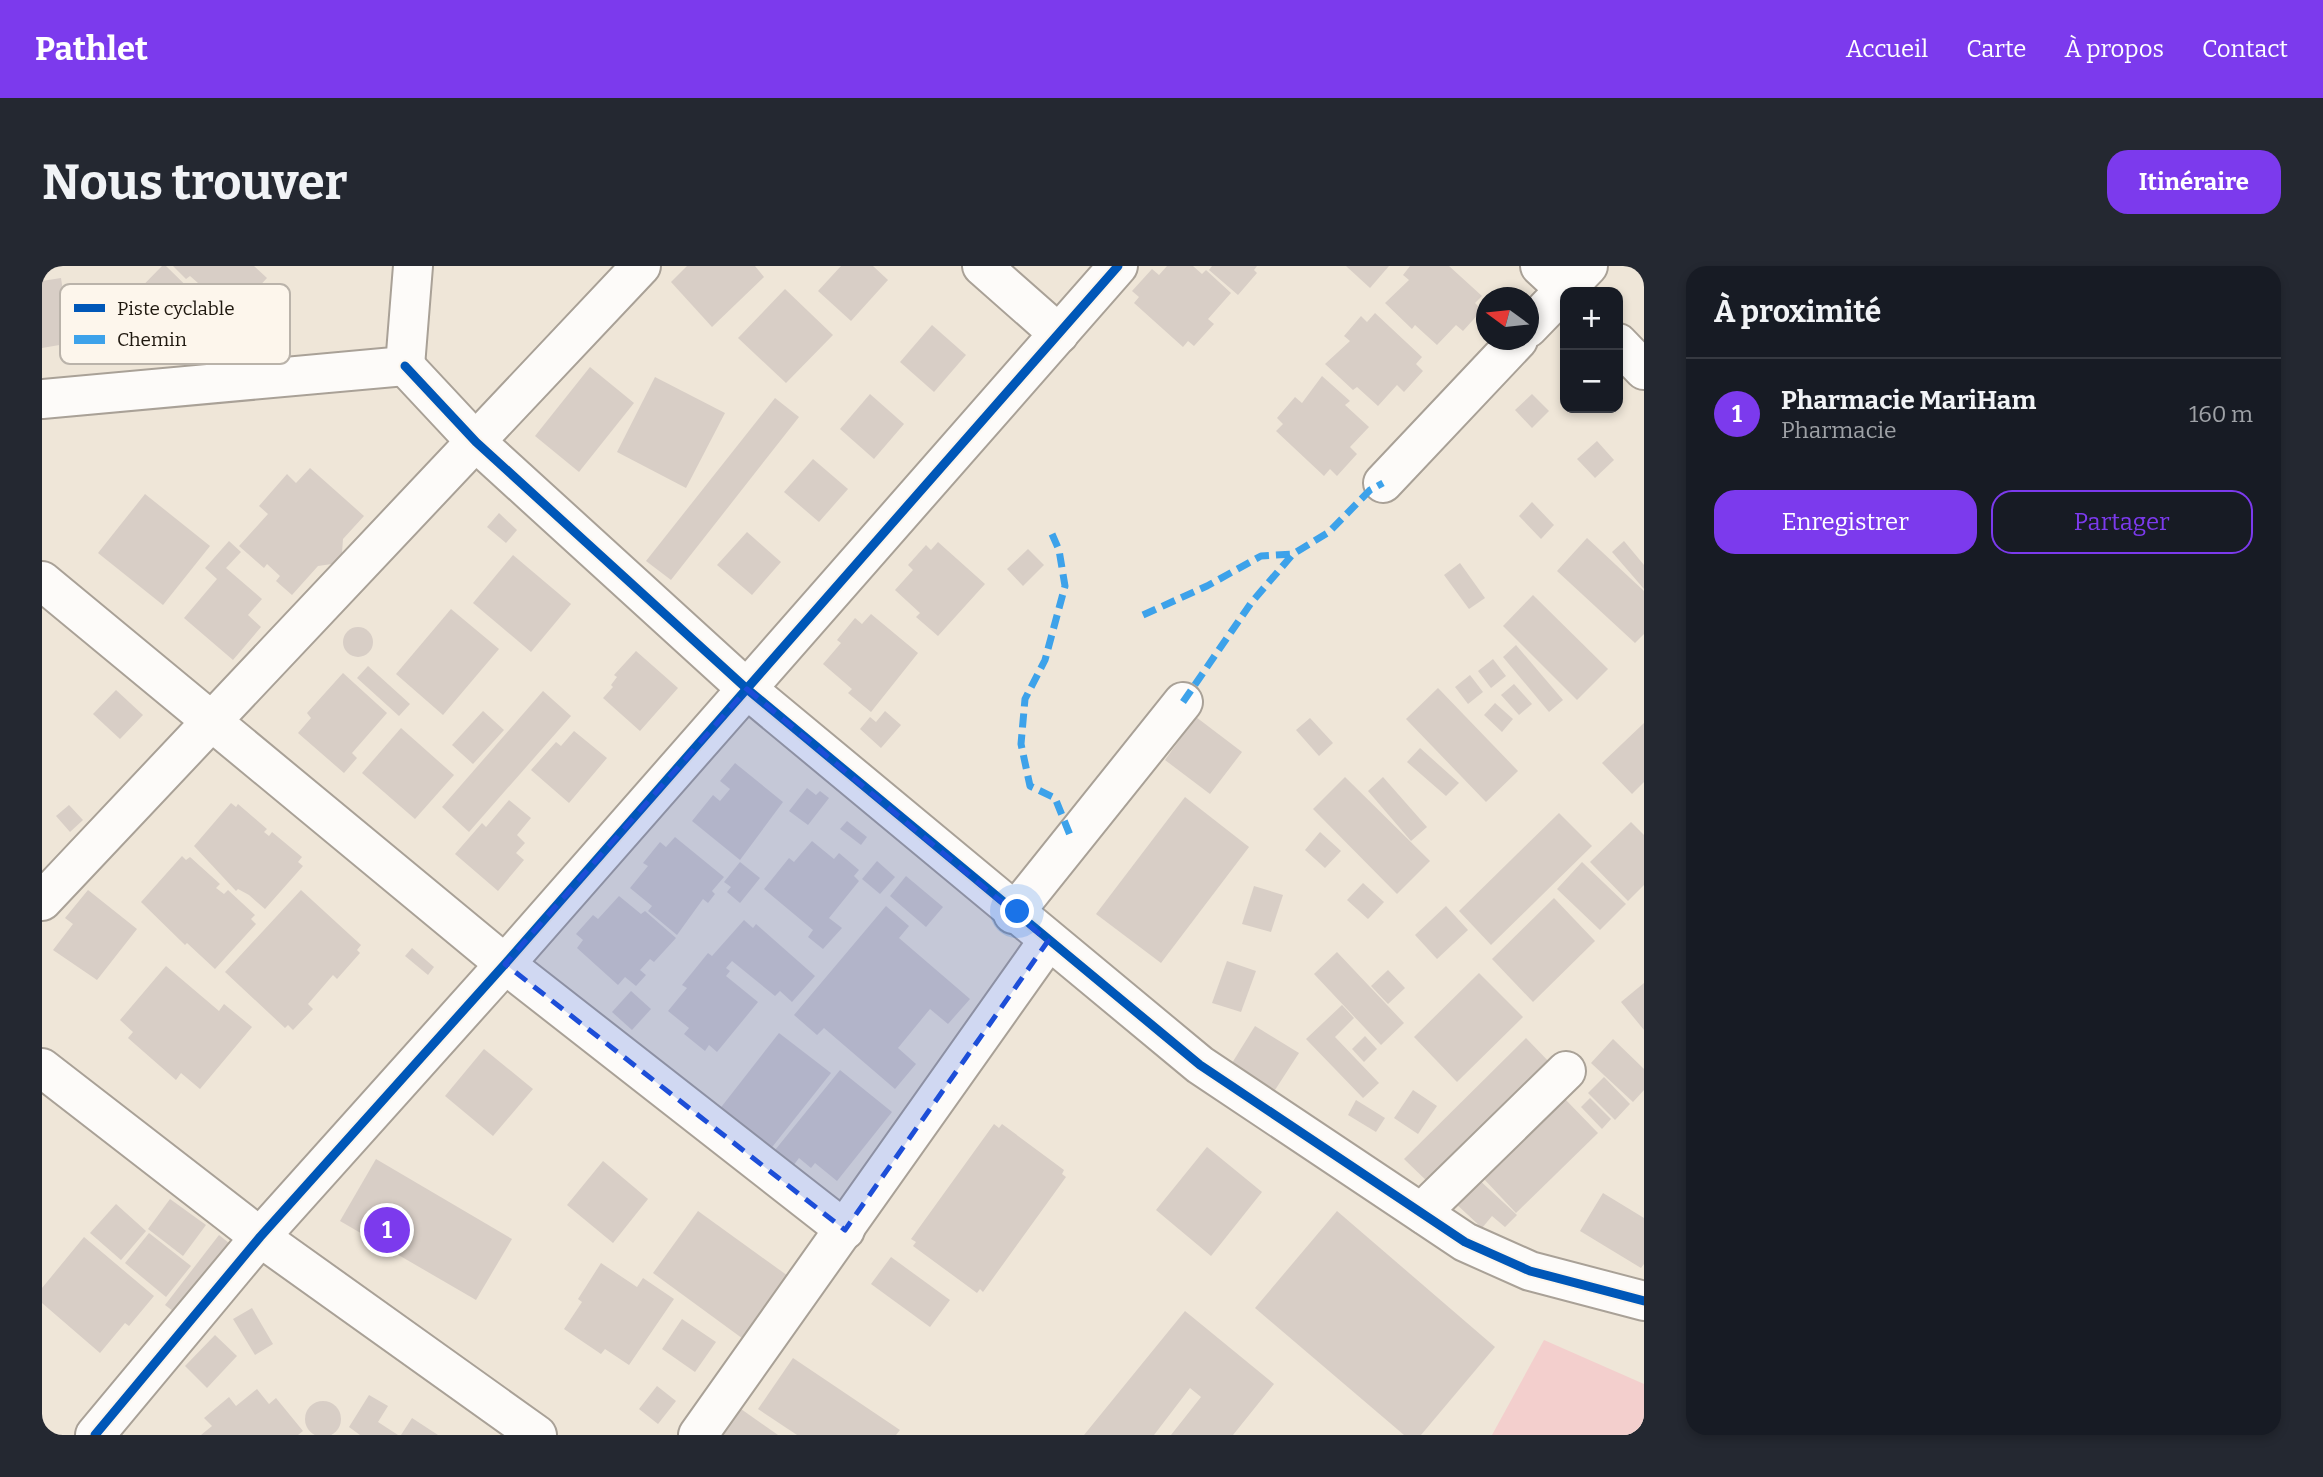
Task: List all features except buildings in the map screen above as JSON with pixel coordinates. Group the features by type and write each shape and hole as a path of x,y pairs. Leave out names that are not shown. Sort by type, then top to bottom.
{"street":[{"path":"413,266 405,366 476,442 747,689 1013,914 1200,1065 1465,1242 1530,1270 1644,1301"},
{"path":"42,901 214,722 641,266"},
{"path":"982,266 1059,334"},
{"path":"95,1435 260,1237 505,964 1118,266"},
{"path":"1539,313 1565,278"},
{"path":"1623,348 1644,370"},
{"path":"1383,483 1509,350"},
{"path":"42,399 405,366"},
{"path":"42,581 505,964 845,1230"},
{"path":"1013,914 1183,702"},
{"path":"698,1435 1048,941"},
{"path":"1425,1215 1434,1200 1566,1071"},
{"path":"46,1079 260,1237 537,1435"}],"highlighted area":[{"path":"747,689 1048,941 845,1230 505,964"}],"shaded area":[{"path":"1544,1340 1644,1384 1644,1435 1492,1435"}],"marked path":[{"path":"1183,702 1251,603 1293,554 1329,532 1370,490 1383,483"},
{"path":"1052,534 1059,550 1065,586 1045,660 1025,699 1021,744 1030,786 1055,798 1072,840"},
{"path":"1143,615 1207,586 1261,556 1293,554"}],"cycle path":[{"path":"95,1435 260,1237 505,964 1118,266"},
{"path":"405,366 476,442 747,689 1200,1065 1465,1242 1530,1271 1644,1301"}],"place":[{"name":"Pharmacie MariHam","path":"387,1230"}]}
